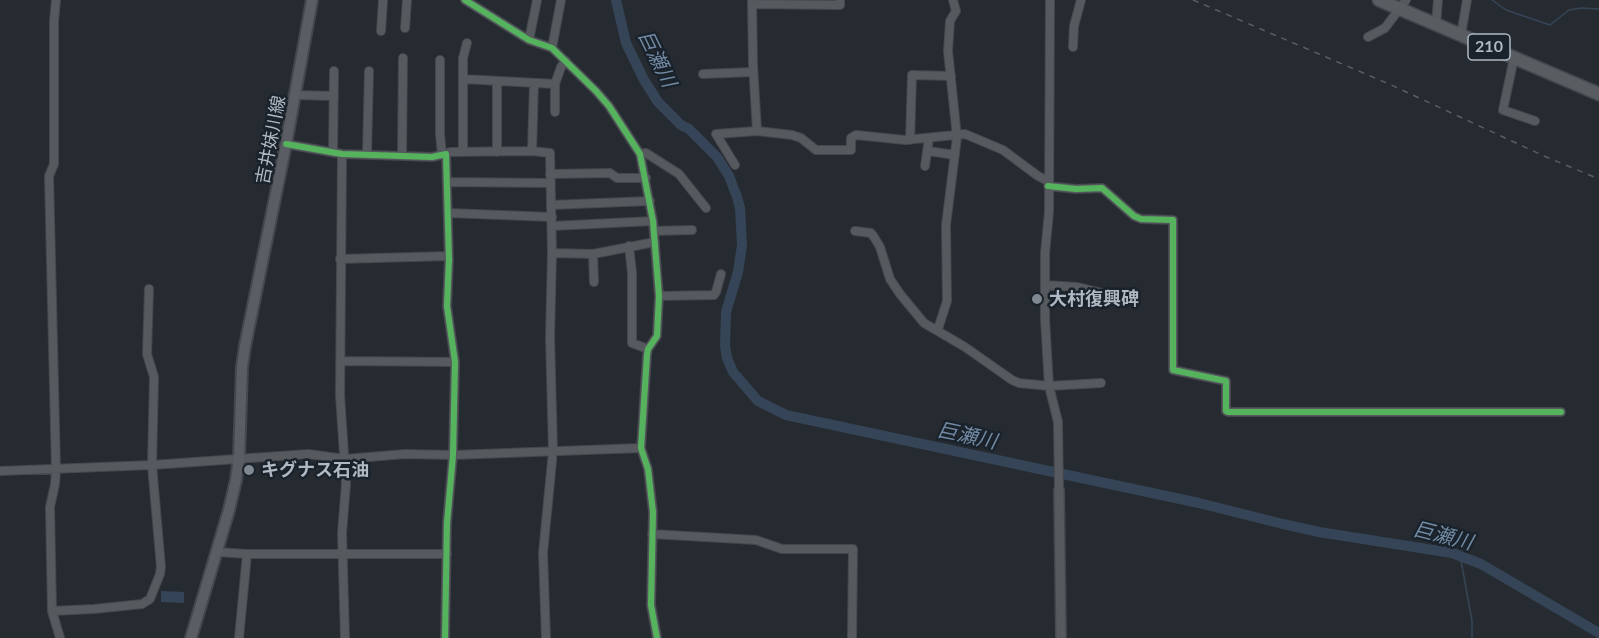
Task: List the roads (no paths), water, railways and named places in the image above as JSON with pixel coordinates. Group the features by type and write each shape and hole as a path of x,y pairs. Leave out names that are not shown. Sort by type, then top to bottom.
{"highway":[{"name":"210","path":"1379,0 1403,5 1436,24 1599,94"}],"main road":[{"name":"吉井妹川線","path":"191,638 229,510 239,458 242,367 245,346 286,144 312,0"}],"street":[{"path":"56,0 54,164 49,176 56,470 50,507 52,611 60,638"},
{"path":"381,31 383,0"},
{"path":"405,28 407,0"},
{"path":"465,0 529,40 552,48 609,106 640,154 653,221 659,296 657,336 648,349 641,448 648,469 650,485 651,605 657,638"},
{"path":"529,40 537,0"},
{"path":"552,48 561,0"},
{"path":"757,131 752,2 840,5 840,0"},
{"path":"938,329 947,301 946,225 959,133 948,40 950,21 956,11 953,0"},
{"path":"1050,0 1045,285 1049,386 1058,422 1061,638"},
{"path":"1073,47 1074,26 1082,0"},
{"path":"1436,24 1438,0"},
{"path":"1461,35 1467,0"},
{"path":"1368,37 1385,28 1403,5"},
{"path":"463,152 463,58 467,44"},
{"path":"402,156 403,58"},
{"path":"1514,58 1503,110 1535,121"},
{"path":"440,60 440,134 449,213 447,306 455,362 453,455 448,502 445,638"},
{"path":"555,112 555,84 561,67 566,61"},
{"path":"367,154 369,70"},
{"path":"333,152 334,71"},
{"path":"703,74 753,72"},
{"path":"910,140 912,75 951,76"},
{"path":"463,79 555,84"},
{"path":"497,81 497,152"},
{"path":"532,151 534,83"},
{"path":"295,95 334,96"},
{"path":"735,165 716,134 757,131 792,135 801,138 816,150 851,150 851,138 856,135 910,140 959,133 1003,150 1048,183 1076,189 1102,188 1134,216 1141,219 1173,220 1173,370 1226,381 1226,411 1228,412 1561,412"},
{"path":"926,166 929,138"},
{"path":"286,144 342,154 432,157 450,152 532,151 550,153 552,217 550,337 553,452 543,553 546,638"},
{"path":"928,151 955,155"},
{"path":"640,154 646,153 679,174 706,208"},
{"path":"342,154 340,395 346,484 342,533 345,638"},
{"path":"550,174 610,174 617,178 646,178"},
{"path":"447,182 550,183"},
{"path":"551,205 650,201"},
{"path":"449,213 552,217"},
{"path":"552,226 653,221"},
{"path":"654,231 692,230"},
{"path":"855,231 871,233 880,247 886,272 900,294 924,323 938,329 1012,380 1019,383 1049,386 1101,382"},
{"path":"552,253 593,254 655,242"},
{"path":"629,246 632,273 632,342 648,349"},
{"path":"593,254 594,282"},
{"path":"340,260 449,256"},
{"path":"659,296 714,295 721,274"},
{"path":"1045,285 1077,287 1106,294"},
{"path":"52,611 142,604 150,598 156,586 161,567 152,465 154,377 147,354 149,289"},
{"path":"340,361 455,362"},
{"path":"0,471 152,465 308,454 345,459 405,454 453,455 641,448"},
{"path":"652,534 756,540 782,549 853,549 852,638"},
{"path":"216,552 447,554"},
{"path":"239,638 247,554"}],"water":[{"path":"161,591 184,592 184,603 161,602"}],"waterway":[{"name":"巨瀬川","path":"616,0 626,43 644,80 658,102 717,157 729,176 737,197 740,208 742,245 738,272 726,312 725,346 733,372 758,401 786,415 1199,503 1319,532 1452,553 1481,564 1599,633"},
{"path":"1492,0 1506,10 1550,25 1569,10 1599,9"},
{"path":"1460,555 1472,621 1472,638"}],"railway":[{"path":"1193,0 1389,84 1599,179"}],"place":[{"name":"大村復興碑","path":"1037,299"},
{"name":"キグナス石油","path":"249,470"}]}
